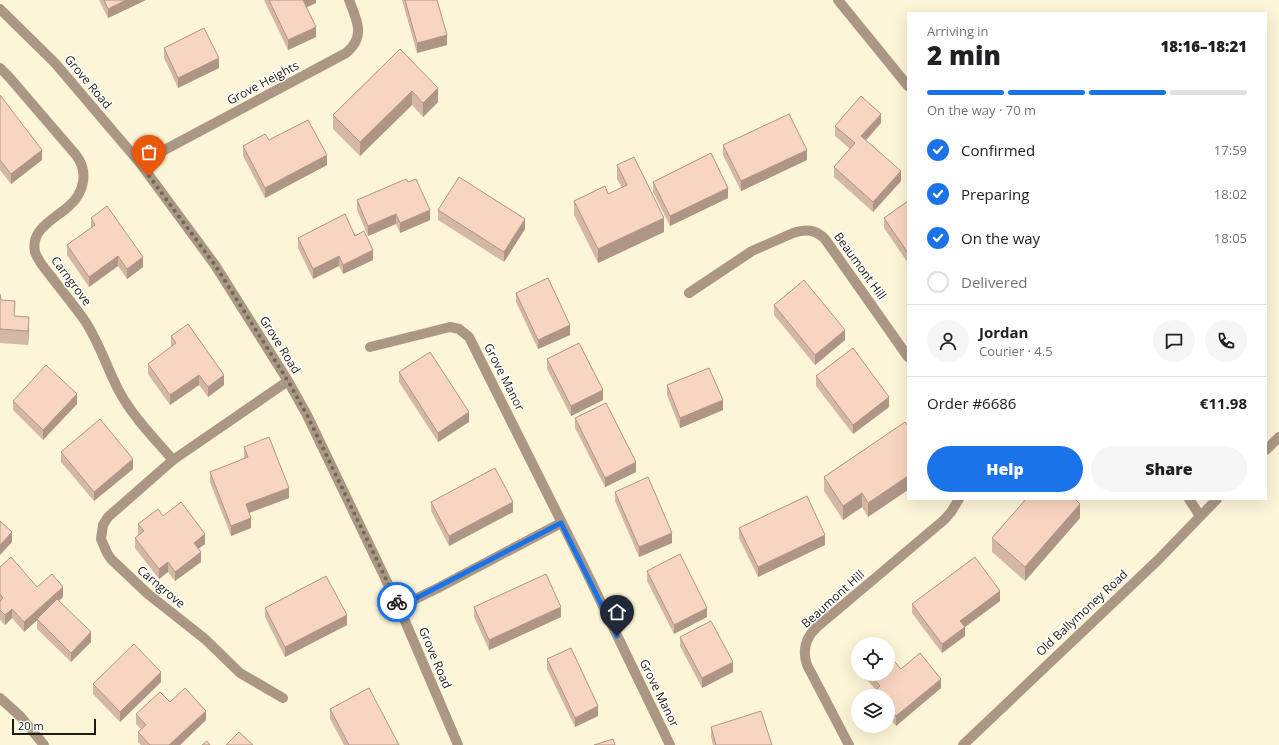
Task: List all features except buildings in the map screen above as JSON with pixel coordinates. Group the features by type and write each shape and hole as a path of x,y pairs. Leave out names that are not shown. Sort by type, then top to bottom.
{"street":[{"name":"Grove Heights","path":"140,163 346,53 357,42 358,32 357,20 349,0"},
{"path":"838,0 907,85"},
{"name":"Grove Road","path":"0,9 55,63 140,163 215,265 288,381 307,415 399,607 458,745"},
{"name":"Carngrove","path":"0,68 80,160 83,169 83,183 76,198 70,206 46,224 36,236 35,252 92,333 127,405 173,460"},
{"name":"Beaumont Hill","path":"689,293 752,251 793,233 812,230 825,239 907,356"},
{"name":"Grove Manor","path":"370,347 445,328 455,328 466,333 472,342 670,745"},
{"name":"Carngrove","path":"283,698 240,673 205,638 158,603 137,585 111,559 104,548 101,539 101,529 108,517 173,460 288,381"},
{"path":"1267,449 1279,437"},
{"name":"Beaumont Hill","path":"849,745 807,665 804,653 808,639 817,627 944,520 958,500"},
{"path":"1190,500 1200,516"},
{"name":"Old Ballymoney Road","path":"963,745 1158,560 1216,500"},
{"path":"399,607 561,523"},
{"path":"0,698 20,716 44,745"}],"way so far":[{"path":"149,176 215,265 288,381 307,415 397,602"}],"route":[{"path":"397,602 399,607 561,523 617,636"}]}
